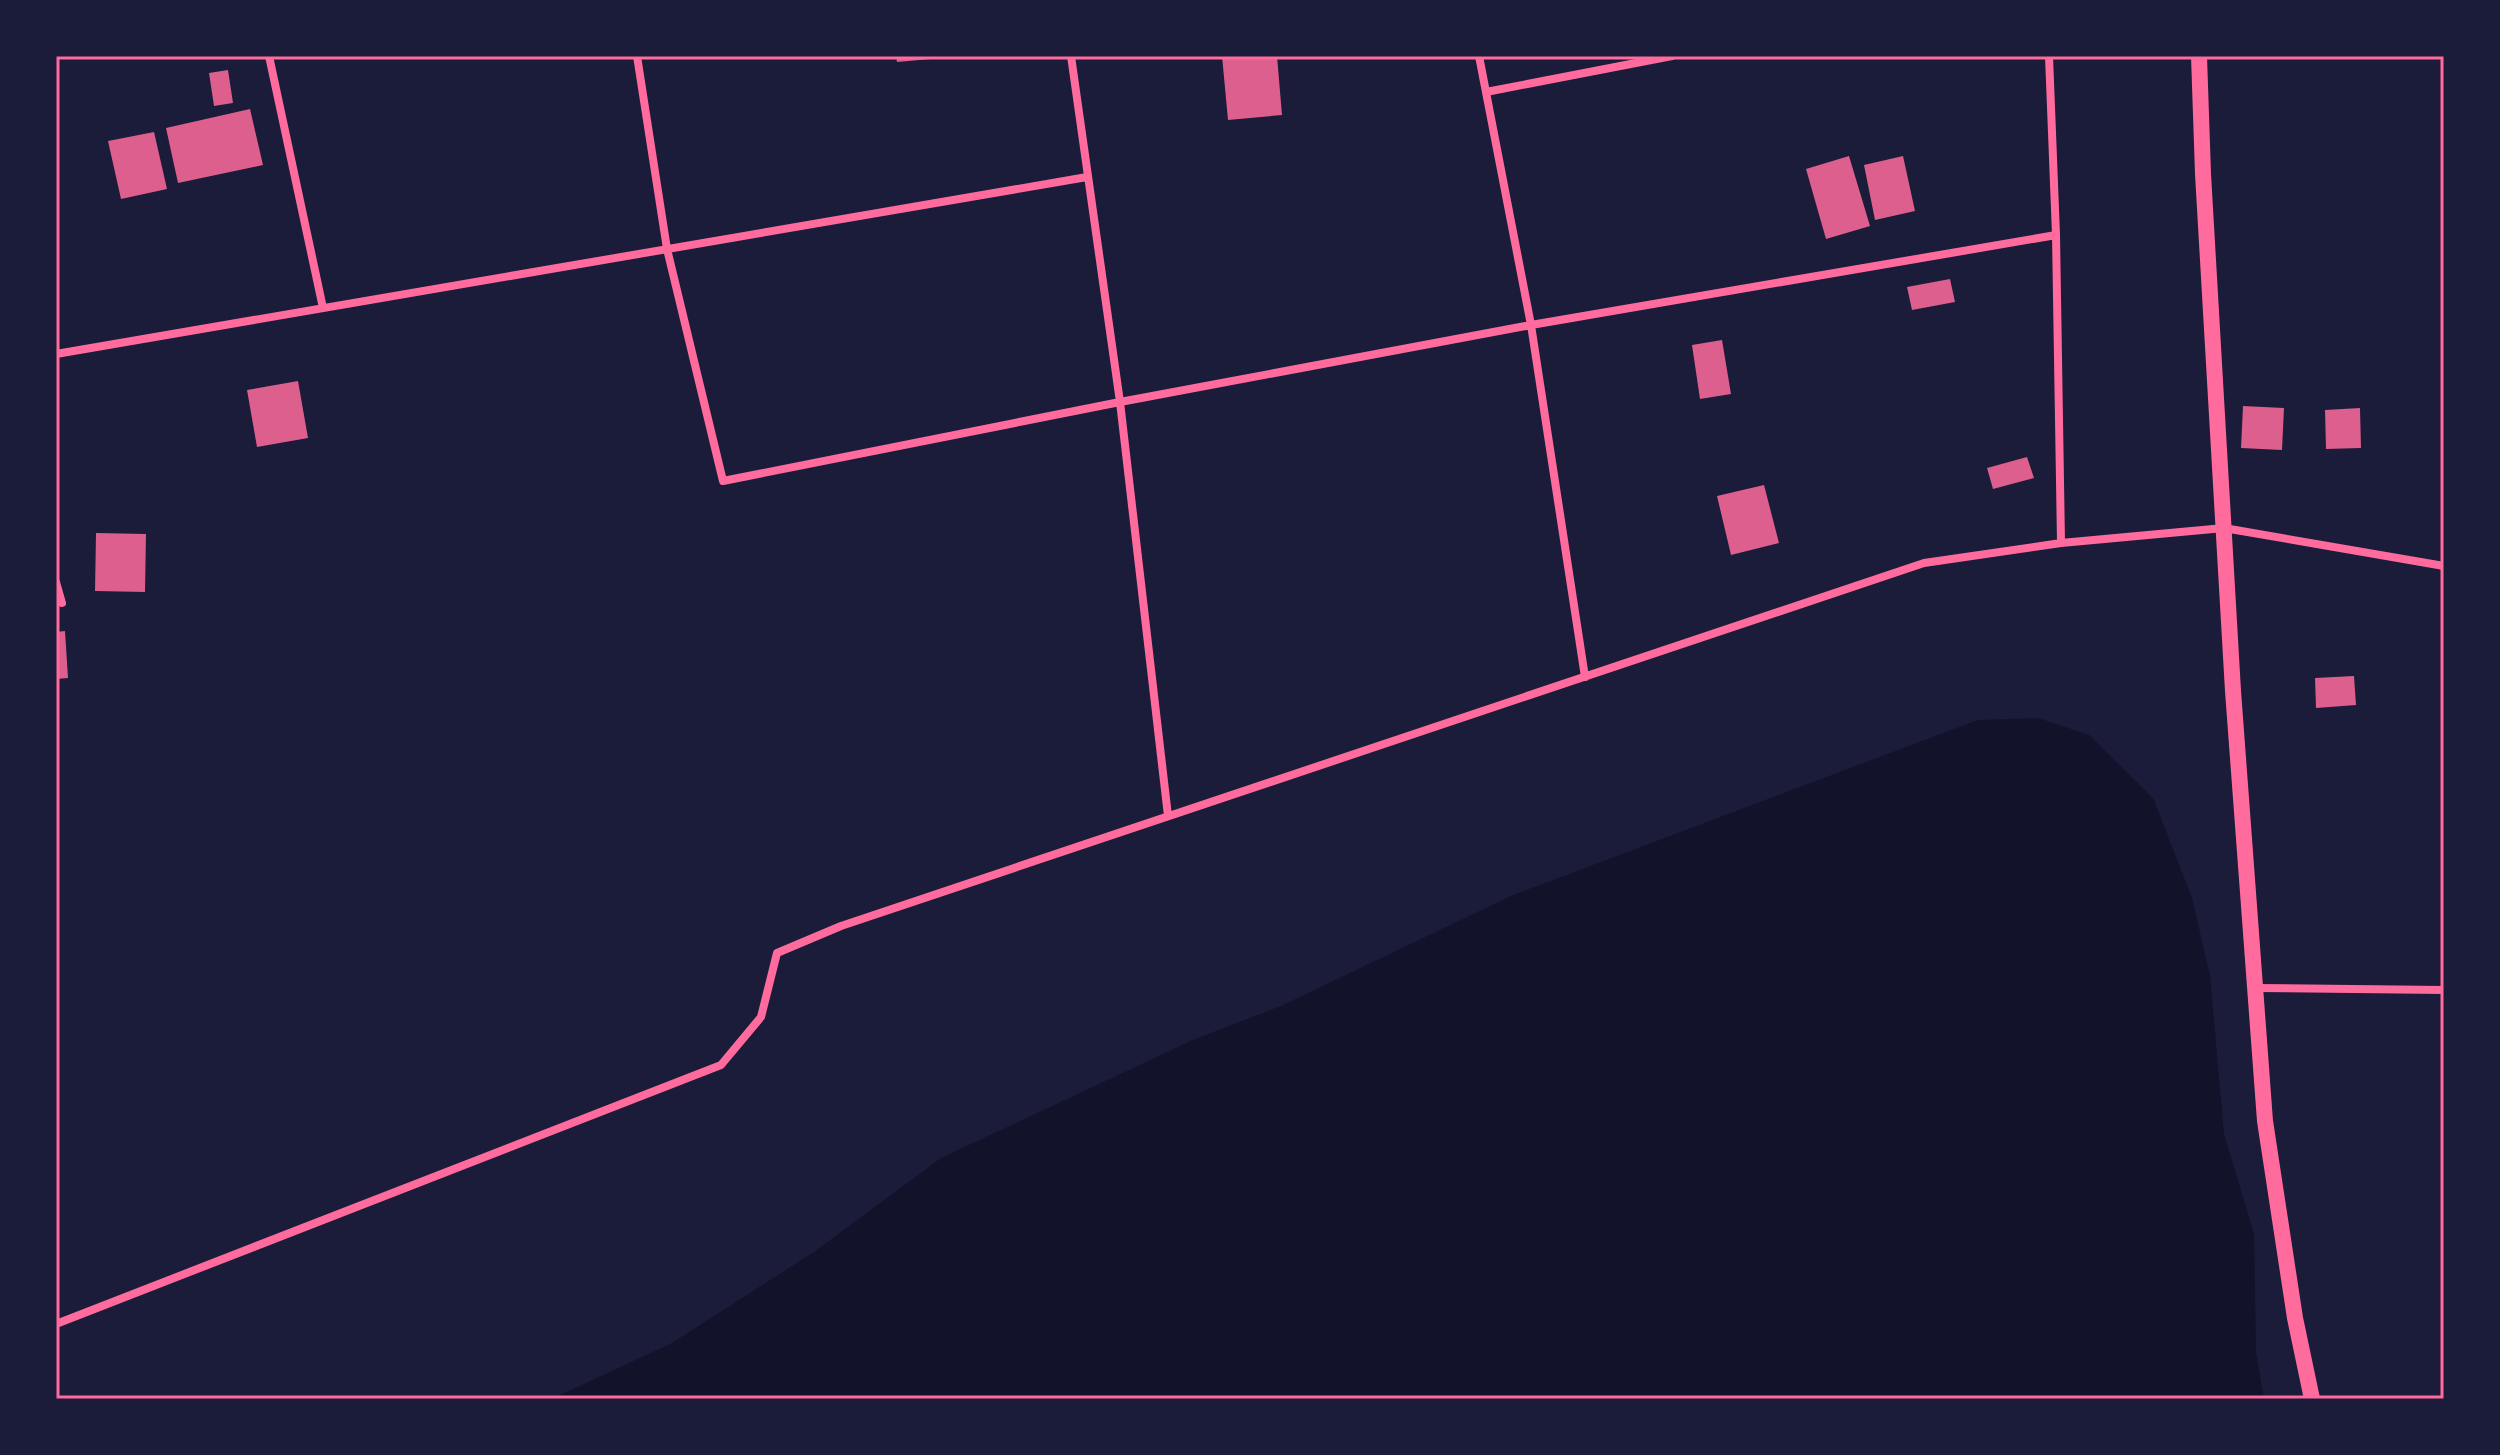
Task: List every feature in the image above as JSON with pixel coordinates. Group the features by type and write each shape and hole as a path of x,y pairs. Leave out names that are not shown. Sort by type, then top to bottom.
{"main road":[{"path":"2199,56 2233,691 2265,1121 2295,1318 2312,1399"}],"street":[{"path":"269,56 323,308"},
{"path":"637,56 667,249 723,481 1531,325 2056,235"},
{"path":"1071,56 1120,402 1168,816"},
{"path":"1479,56 1531,325 1585,677"},
{"path":"1486,92 1672,56"},
{"path":"2049,56 2056,235 2061,543"},
{"path":"56,354 1087,177"},
{"path":"56,1324 721,1065 761,1017 777,953 841,926 1924,563 2061,543 2224,528 2444,566"},
{"path":"56,582 62,603"},
{"path":"2256,988 2444,990"}],"shaded area":[{"path":"2038,718 2089,735 2153,798 2192,898 2210,976 2224,1134 2254,1234 2256,1352 2264,1399 552,1399 672,1343 814,1252 941,1158 1193,1040 1281,1006 1511,896 1978,720"}],"building":[{"path":"896,56 942,56 942,58 897,62"},
{"path":"1222,56 1277,56 1282,115 1228,120"},
{"path":"228,70 233,103 214,106 209,73"},
{"path":"250,109 263,165 178,183 166,128"},
{"path":"154,132 167,189 121,199 108,141"},
{"path":"1849,156 1870,226 1826,239 1806,169"},
{"path":"1903,156 1915,211 1875,220 1864,165"},
{"path":"1950,279 1955,302 1912,310 1907,287"},
{"path":"1722,340 1731,394 1700,399 1692,345"},
{"path":"298,381 308,438 257,447 247,390"},
{"path":"2243,406 2284,408 2282,450 2241,448"},
{"path":"2360,408 2361,448 2326,449 2325,410"},
{"path":"2027,457 2034,478 1993,489 1987,468"},
{"path":"1764,485 1779,543 1731,555 1717,496"},
{"path":"96,533 146,534 145,592 95,591"},
{"path":"65,631 68,678 56,679 56,632"},
{"path":"2354,676 2356,705 2316,708 2315,678"}]}
